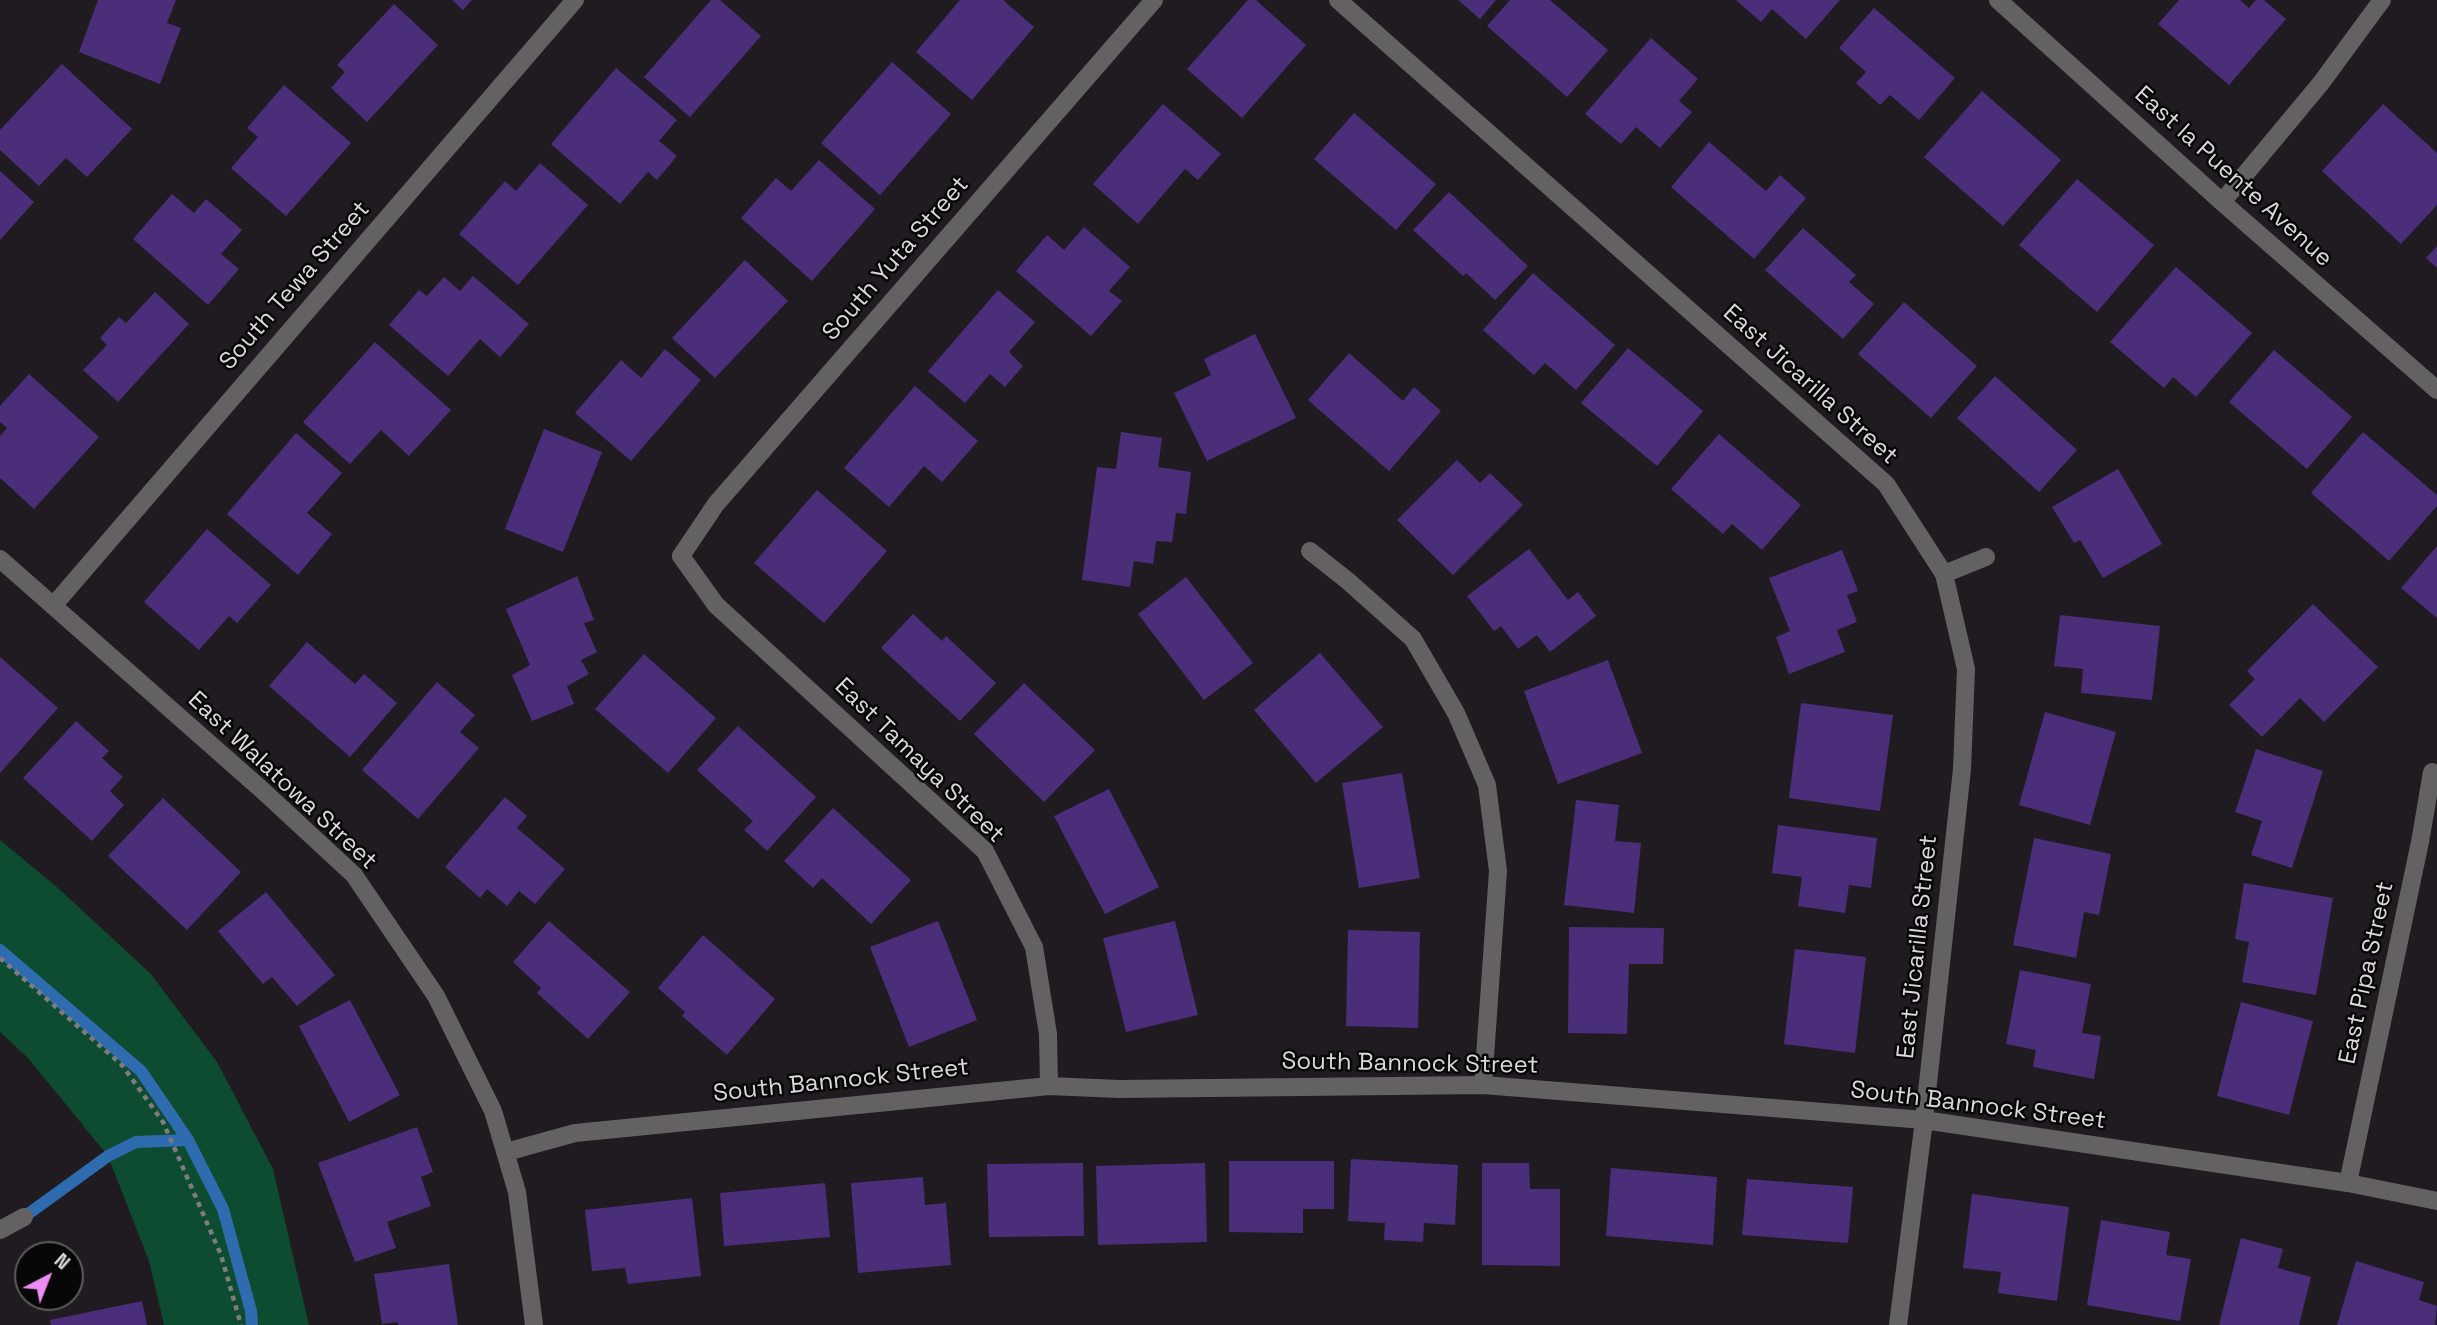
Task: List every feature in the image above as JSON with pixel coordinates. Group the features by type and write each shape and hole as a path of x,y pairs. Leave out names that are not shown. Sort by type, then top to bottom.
{"street":[{"name":"South Tewa Street","path":"53,606 575,0"},
{"name":"South Yuta Street","path":"681,556 716,504 1154,0"},
{"name":"East Jicarilla Street","path":"1338,0 1886,484 1944,574 1966,669 1962,769 1924,1120 1898,1325"},
{"name":"East la Puente Avenue","path":"1998,0 2222,202 2437,390"},
{"path":"2222,202 2322,83 2382,0"},
{"path":"1310,551 1348,580 1413,639 1456,713 1487,785 1498,871 1483,1085"},
{"name":"East Tamaya Street","path":"681,556 716,605 985,851 1034,947 1048,1034 1049,1086"},
{"path":"1944,574 1986,557"},
{"name":"East Walatowa Street","path":"0,559 261,789 354,875 436,996 493,1111 517,1192 534,1325"},
{"name":"East Pipa Street","path":"2348,1183 2420,842 2432,772"},
{"name":"South Bannock Street","path":"506,1152 575,1133 1049,1086 1119,1089 1483,1085 1924,1120 2348,1183 2437,1200"},
{"path":"0,1230 24,1217"}],"path":[{"path":"0,958 122,1065 163,1122 221,1255 242,1325"}],"green space":[{"path":"0,840 58,888 150,973 217,1062 273,1169 309,1325 164,1325 149,1261 108,1156 28,1058 0,1032"}],"building":[{"path":"98,0 176,0 167,23 181,28 160,84 79,52"},
{"path":"452,0 472,0 463,10"},
{"path":"711,0 720,0 761,36 690,117 644,77"},
{"path":"960,0 1003,0 1034,27 972,100 916,52"},
{"path":"1248,0 1256,0 1306,45 1242,118 1187,69"},
{"path":"1458,0 1496,0 1480,19"},
{"path":"1510,0 1550,0 1608,50 1567,97 1487,26"},
{"path":"1736,0 1840,0 1806,39 1772,9 1761,22"},
{"path":"2179,0 2240,0 2249,8 2256,0 2264,0 2286,19 2229,85 2158,24"},
{"path":"394,4 438,45 367,122 331,88 345,72 337,65"},
{"path":"1874,8 1955,78 1919,120 1890,95 1880,105 1856,83 1866,72 1839,48"},
{"path":"1651,38 1698,79 1679,101 1692,112 1660,148 1636,127 1621,144 1585,114"},
{"path":"892,62 951,114 880,195 821,143"},
{"path":"62,64 132,129 87,177 66,158 39,186 0,150 0,130"},
{"path":"616,68 677,120 659,141 677,156 657,180 648,172 620,204 551,144"},
{"path":"284,85 351,143 286,216 231,168 258,137 247,128"},
{"path":"1982,91 2061,160 2003,226 1924,157"},
{"path":"1163,104 1221,154 1198,180 1185,169 1138,224 1093,184"},
{"path":"2383,104 2437,153 2437,205 2401,244 2322,171"},
{"path":"1354,113 1436,184 1396,230 1314,159"},
{"path":"1709,142 1766,191 1780,175 1806,198 1754,259 1671,187"},
{"path":"819,160 875,209 812,281 741,218 776,178 791,191"},
{"path":"540,163 588,205 518,285 459,234 505,181 516,191"},
{"path":"0,171 34,202 0,240"},
{"path":"2077,179 2154,245 2097,312 2019,245"},
{"path":"1449,192 1528,266 1495,300 1466,273 1463,276 1413,230"},
{"path":"172,194 194,213 206,199 242,230 221,254 239,269 208,305 133,239"},
{"path":"1084,227 1130,267 1109,291 1122,301 1091,336 1016,271 1047,235 1064,250"},
{"path":"1803,228 1856,275 1849,282 1874,304 1843,339 1765,270"},
{"path":"2437,246 2437,268 2426,258"},
{"path":"745,260 788,301 715,378 672,338"},
{"path":"2176,267 2252,333 2196,397 2173,377 2164,388 2110,342"},
{"path":"1533,273 1615,345 1576,390 1545,363 1534,375 1483,330"},
{"path":"473,276 529,324 500,357 480,339 448,376 389,325 419,290 427,296 444,277 460,291"},
{"path":"998,290 1035,322 1009,352 1023,366 1005,387 990,374 965,403 928,371"},
{"path":"155,292 189,324 118,402 83,370 107,345 100,338 119,317 126,323"},
{"path":"1904,302 1977,366 1931,418 1858,354"},
{"path":"1255,334 1296,418 1207,461 1174,393 1211,375 1204,359"},
{"path":"375,342 451,410 409,456 381,430 350,464 303,422"},
{"path":"1628,348 1703,411 1657,466 1581,403"},
{"path":"665,349 701,380 631,461 575,413 621,360 641,378"},
{"path":"2274,350 2352,417 2307,469 2229,402"},
{"path":"1349,353 1403,401 1414,387 1441,411 1389,471 1308,400"},
{"path":"29,374 99,437 34,509 0,478 0,436 7,428 0,422 0,406"},
{"path":"1995,376 2077,450 2039,492 1957,418"},
{"path":"915,386 978,441 942,482 924,466 889,507 844,468"},
{"path":"544,429 602,452 563,552 505,529"},
{"path":"1121,432 1162,438 1158,467 1191,472 1186,514 1176,513 1172,542 1156,541 1153,564 1134,561 1130,587 1082,580 1097,467 1116,469"},
{"path":"2363,432 2437,495 2437,506 2389,561 2311,493"},
{"path":"296,433 342,473 307,513 332,534 298,575 227,514"},
{"path":"1719,434 1801,505 1762,550 1732,524 1723,534 1671,489"},
{"path":"1457,460 1480,483 1490,473 1523,505 1453,575 1397,520"},
{"path":"2118,469 2162,544 2103,578 2080,540 2074,543 2052,507"},
{"path":"817,490 887,551 824,623 754,563"},
{"path":"207,529 271,585 237,623 229,616 199,650 144,602"},
{"path":"2437,546 2437,618 2401,588"},
{"path":"1529,549 1568,600 1578,592 1596,616 1550,652 1537,635 1518,649 1501,626 1494,631 1467,596"},
{"path":"1842,550 1858,591 1847,595 1857,622 1837,630 1845,652 1789,674 1776,637 1790,631 1769,578"},
{"path":"577,576 594,620 584,623 597,652 581,660 589,674 567,686 574,704 532,721 512,675 530,665 506,609"},
{"path":"1186,577 1253,663 1204,700 1138,614"},
{"path":"2313,604 2378,667 2324,722 2300,698 2262,737 2229,705 2255,679 2247,671"},
{"path":"913,614 942,641 946,636 996,683 960,721 881,648"},
{"path":"2060,615 2160,626 2152,700 2081,693 2083,669 2054,666"},
{"path":"307,642 355,684 364,674 397,703 350,757 269,686"},
{"path":"1320,653 1383,727 1316,783 1254,710"},
{"path":"644,654 716,718 668,773 595,709"},
{"path":"0,657 58,708 0,773"},
{"path":"1608,660 1642,753 1558,784 1524,691"},
{"path":"437,682 475,715 460,732 479,748 418,819 362,770"},
{"path":"1024,683 1095,750 1044,802 974,734"},
{"path":"1801,703 1893,715 1880,811 1789,798"},
{"path":"2045,712 2116,732 2090,825 2019,805"},
{"path":"76,721 109,751 102,758 123,777 110,791 124,805 92,841 23,778"},
{"path":"738,726 816,797 767,851 744,830 753,821 697,770"},
{"path":"2256,749 2323,771 2292,868 2251,855 2262,821 2235,812"},
{"path":"1402,773 1420,878 1359,888 1342,783"},
{"path":"1109,789 1159,887 1105,914 1054,816"},
{"path":"505,797 527,816 517,828 565,869 535,904 519,891 507,906 487,889 480,898 445,867"},
{"path":"163,798 241,872 187,930 108,856"},
{"path":"1576,800 1619,805 1615,841 1641,843 1634,913 1564,905"},
{"path":"833,808 911,880 871,924 822,878 813,888 784,861"},
{"path":"1778,825 1877,838 1871,888 1849,885 1845,913 1798,906 1802,877 1772,873"},
{"path":"2034,838 2111,854 2099,915 2084,912 2076,958 2013,945"},
{"path":"2244,883 2333,898 2316,995 2242,982 2249,942 2235,939"},
{"path":"266,892 335,975 297,1006 272,977 263,984 218,931"},
{"path":"549,921 630,992 588,1039 537,993 541,988 513,962"},
{"path":"938,921 977,1020 909,1047 870,947"},
{"path":"1175,921 1198,1015 1126,1032 1103,938"},
{"path":"1569,927 1664,928 1663,964 1629,964 1627,1034 1568,1033"},
{"path":"1348,930 1420,932 1418,1028 1346,1026"},
{"path":"703,935 775,999 727,1055 682,1016 685,1012 658,988"},
{"path":"1795,949 1866,957 1855,1053 1784,1044"},
{"path":"2020,970 2091,984 2082,1033 2101,1036 2094,1079 2033,1067 2036,1050 2006,1044"},
{"path":"350,1000 400,1095 349,1122 299,1026"},
{"path":"2241,1002 2313,1021 2289,1115 2217,1096"},
{"path":"417,1127 433,1172 421,1177 431,1206 387,1222 396,1248 355,1262 318,1163"},
{"path":"1351,1159 1458,1165 1455,1225 1424,1223 1423,1242 1384,1240 1385,1223 1348,1221"},
{"path":"1229,1161 1334,1161 1334,1209 1303,1209 1303,1233 1229,1232"},
{"path":"1083,1163 1084,1236 989,1237 987,1164"},
{"path":"1205,1163 1207,1242 1098,1245 1096,1166"},
{"path":"1482,1163 1529,1163 1530,1189 1560,1189 1560,1266 1482,1265"},
{"path":"1611,1168 1717,1177 1713,1245 1606,1236"},
{"path":"923,1177 925,1205 946,1203 951,1265 858,1273 851,1183"},
{"path":"1747,1179 1853,1187 1848,1243 1742,1235"},
{"path":"825,1183 830,1237 724,1246 720,1193"},
{"path":"1972,1194 2069,1207 2057,1301 1998,1293 2001,1272 1963,1268"},
{"path":"692,1198 701,1276 628,1284 625,1268 592,1271 585,1210"},
{"path":"2101,1220 2170,1232 2166,1255 2191,1259 2180,1321 2087,1305"},
{"path":"2241,1238 2283,1249 2278,1268 2311,1277 2299,1325 2219,1325"},
{"path":"2356,1261 2424,1282 2419,1300 2437,1306 2435,1325 2337,1325"},
{"path":"449,1264 458,1325 398,1325 398,1322 382,1324 374,1274"},
{"path":"142,1301 147,1325 51,1325 50,1320"}],"waterway":[{"path":"0,950 141,1071 188,1140 223,1209 251,1311 252,1325"},
{"path":"24,1217 108,1156 136,1142 188,1140"}]}
